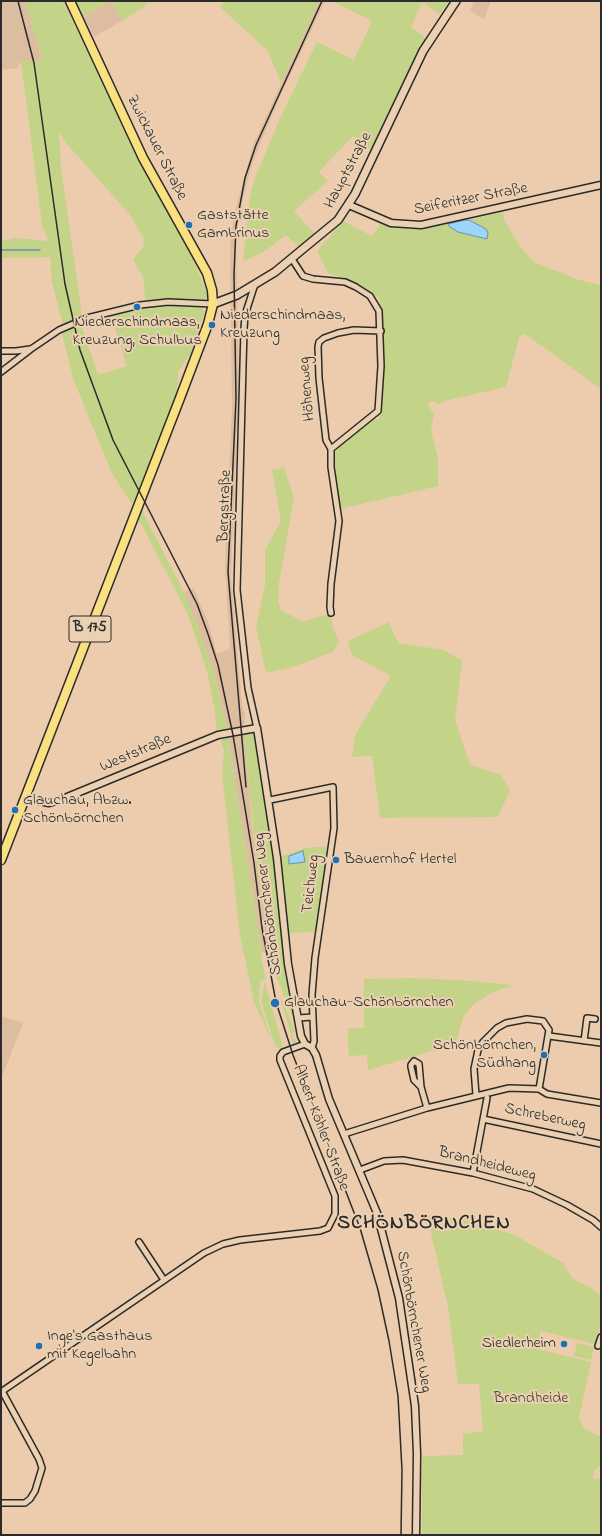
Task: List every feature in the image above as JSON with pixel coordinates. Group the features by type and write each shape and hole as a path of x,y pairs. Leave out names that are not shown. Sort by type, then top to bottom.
{"main road":[{"name":"Zwickauer Straße","path":"25,798 180,398 208,324 213,304 210,282 204,268 143,158 70,1"},
{"name":"Hauptstraße","path":"213,304 225,300 255,284 292,259 338,220 349,204 423,51 456,1"},
{"name":"B 175","path":"1,860 25,798"}],"street":[{"name":"Seiferitzer Straße","path":"349,204 391,223 421,225 601,185"},
{"path":"292,259 303,276 313,279 346,282 370,296 380,311 381,366 378,411 331,449 331,467 339,521 330,610"},
{"name":"Bergstraße","path":"255,284 245,315 244,329 237,590 248,688 257,728"},
{"path":"1,372 31,348 62,328 87,318 140,305 168,302 213,304"},
{"name":"Höhenweg","path":"331,449 326,440 319,378 319,342 324,338 338,333 354,330 381,331"},
{"path":"1,351 16,351 31,348"},
{"name":"Weststraße","path":"25,798 49,803 60,800 218,735 257,728"},
{"name":"Schönbörnchener Weg","path":"257,728 270,800 278,858 288,964 299,1018 301,1036 305,1044"},
{"name":"Teichweg","path":"270,800 333,787 334,828 314,958 312,1017 314,1041 312,1048"},
{"path":"299,1018 312,1017"},
{"path":"584,1041 587,1018 595,1019"},
{"path":"476,1095 474,1069 476,1059 483,1042 497,1028 515,1020 537,1020 543,1021 547,1025 549,1036 540,1089"},
{"path":"549,1036 601,1043"},
{"path":"305,1044 312,1048"},
{"name":"Albert-Köhler-Straße","path":"2,1392 204,1253 223,1244 240,1240 320,1231 328,1228 332,1223 335,1214 335,1196 280,1060 280,1056 283,1052 305,1044"},
{"name":"Schönbörnchener Weg","path":"312,1048 316,1055 329,1099 377,1213 388,1250 399,1298 412,1378 417,1454 416,1535"},
{"path":"421,1087 427,1108"},
{"path":"344,1134 427,1108 509,1088 540,1089 547,1094 601,1103"},
{"path":"472,1173 487,1098"},
{"name":"Schreberweg","path":"483,1119 601,1144"},
{"name":"Brandheideweg","path":"360,1170 384,1161 404,1160 472,1173 533,1189 567,1204 593,1220 601,1227"},
{"path":"139,1242 164,1280"},
{"path":"598,1346 601,1337"},
{"path":"1,1503 25,1503 30,1499 35,1491 42,1468 39,1459 2,1392"}],"shaded area":[{"path":"1,1 25,1 43,60 22,61 17,68 1,70"},
{"path":"111,1 123,20 94,37 84,17"},
{"path":"319,1 325,1 278,101 252,164 238,225 236,252 239,374 231,576 242,705 245,714 244,727 252,825 257,865 272,950 262,952 227,730 214,672 184,592 193,587 208,622 217,654 230,649 225,564 232,410 230,245 234,215 253,145"},
{"path":"474,1 491,1 484,19 470,11"},
{"path":"1,1016 23,1023 1,1079"}],"green space":[{"path":"25,1 63,1 118,114 191,254 207,294 206,299 199,299 200,307 205,311 192,351 178,372 177,396 146,476 132,504 112,473 93,428 73,378 62,333 81,324 98,375 127,366 111,315 146,308 143,277 133,259 144,246 143,237 130,215 67,144 59,132 61,168 82,315 63,325 52,282 50,257 1,258 1,241 15,238 48,241 42,225 21,61 43,60"},
{"path":"76,1 111,1 83,17"},
{"path":"111,1 150,1 141,9 123,20"},
{"path":"224,1 319,1 281,83 268,51 220,7"},
{"path":"337,1 449,1 440,14 422,2 411,27 426,38 405,78 372,151 353,136 319,172 328,181 294,211 316,235 300,248 286,235 262,253 243,261 249,203 254,180 281,116 317,42 354,60 372,21 336,3"},
{"path":"503,212 504,220 522,249 534,262 579,280 601,285 601,389 525,334 519,338 506,387 444,401 439,405 432,401 427,405 434,413 431,429 438,459 438,486 340,509 333,467 333,456 342,443 370,420 379,419 382,409 384,329 379,298 360,285 328,273 317,251 343,221 372,236 380,224 407,229 448,224 450,227 487,239 488,233 486,229 469,220"},
{"path":"284,468 294,497 279,583 278,601 281,610 303,622 331,613 333,629 339,641 333,652 293,667 266,673 256,627 265,585 265,550 281,521 272,470"},
{"path":"141,509 184,592 197,624 214,672 227,730 216,729 215,712 208,676 199,647 188,615 142,525 137,520"},
{"path":"389,622 398,643 444,650 462,661 455,720 470,765 500,774 510,790 498,817 380,818 372,756 352,757 356,733 391,676 352,655 348,641"},
{"path":"252,732 256,735 264,779 297,1028 276,976 257,865 244,733"},
{"path":"228,736 262,952 261,957 266,979 260,981 259,1001 272,1042 254,1002 240,935 222,775 224,751 221,740"},
{"path":"330,846 319,932 285,933 277,858 304,848"},
{"path":"414,978 513,985 491,993 474,1004 463,1017 456,1044 368,1070 367,1055 349,1056 348,1044 348,1028 364,1028 364,979"},
{"path":"265,982 283,1047 279,1048 275,1046 261,1001"},
{"path":"280,995 295,1031 292,1033 293,1039 297,1040 297,1042 293,1044"},
{"name":"Brandheide","path":"427,1215 462,1219 515,1235 563,1263 572,1278 594,1290 601,1296 601,1323 595,1344 541,1331 537,1349 591,1362 579,1418 584,1428 601,1437 601,1464 594,1472 593,1478 601,1479 601,1535 422,1535 422,1456 463,1455 463,1434 483,1431 479,1384 458,1384 448,1307"},
{"path":"577,1343 594,1347 591,1360 574,1356"}],"water":[{"path":"469,220 486,229 488,233 487,239 458,232 448,224"},
{"path":"303,851 305,862 289,864 289,856"}],"waterway":[{"path":"1,250 40,250"}],"railway":[{"path":"18,1 34,63 65,284 80,350 113,440 197,604 218,665 233,735 254,863 262,928 276,1002 293,1055 360,1228 378,1290 389,1341 398,1396 402,1470 401,1535"},
{"path":"246,787 228,572 236,399 234,275 236,226 245,178 256,145 322,1"}],"place":[{"name":"Gaststätte Gambrinus","path":"189,225"},
{"name":"Niederschindmaas, Kreuzung, Schulbus","path":"137,307"},
{"name":"Niederschindmaas, Kreuzung","path":"212,325"},
{"name":"Glauchau, Abzw. Schönbörnchen","path":"15,810"},
{"name":"Bauernhof Hertel","path":"336,860"},
{"name":"Glauchau-Schönbörnchen","path":"275,1003"},
{"name":"Schönbörnchen, Südhang","path":"544,1055"},
{"name":"Siedlerheim","path":"564,1344"},
{"name":"Inge's Gasthaus mit Kegelbahn","path":"39,1346"}],"district":[{"name":"SCHÖNBÖRNCHEN","path":"424,1225"}]}
